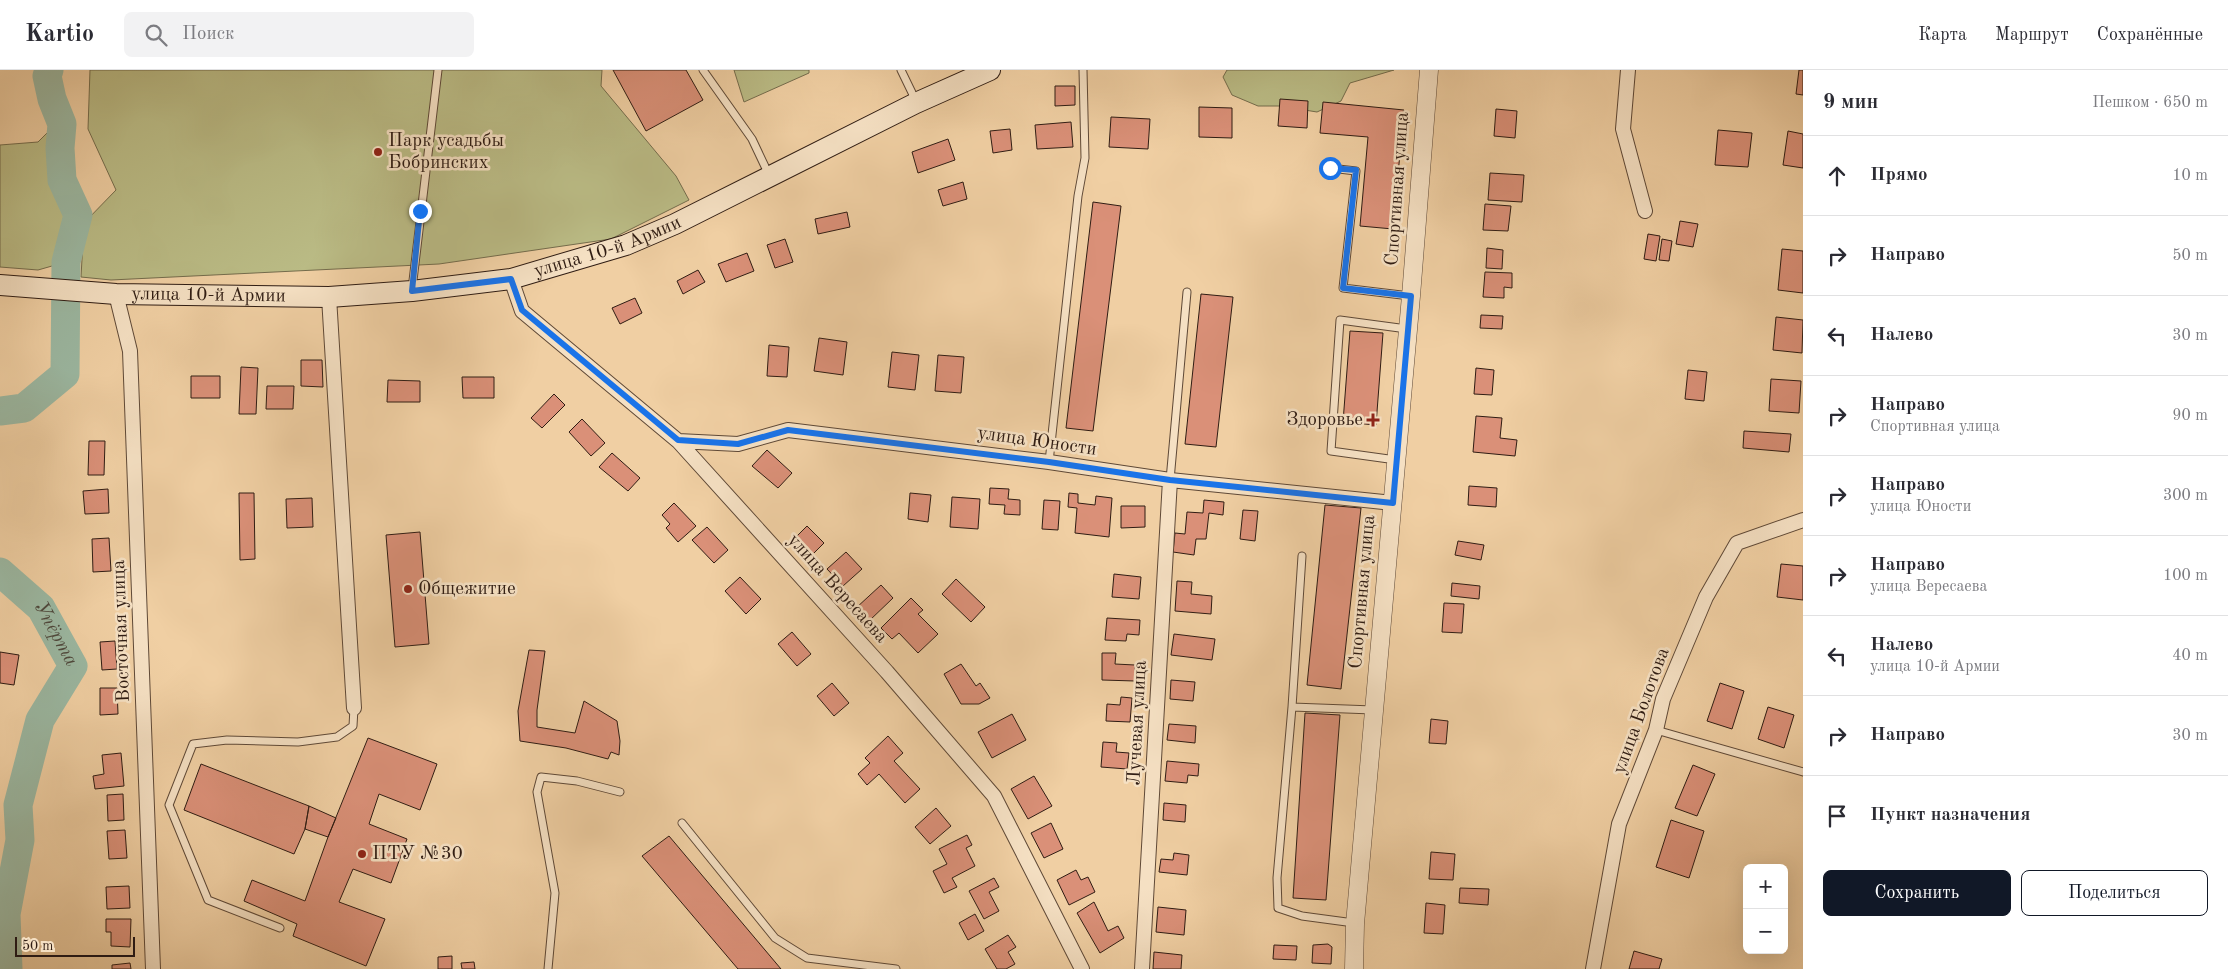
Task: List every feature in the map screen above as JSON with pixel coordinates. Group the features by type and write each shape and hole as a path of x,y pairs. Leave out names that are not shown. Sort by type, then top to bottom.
{"main road":[{"name":"улица 10-й Армии","path":"8,287 108,293 329,297 412,291 511,279 626,245 675,224 916,102 990,70"}],"street":[{"name":"Спортивная улица","path":"1354,969 1355,924 1411,296 1429,70"},
{"path":"1628,70 1623,129 1645,211"},
{"name":"улица Вересаева","path":"511,279 522,310 678,440 886,672 994,796 1082,969"},
{"name":"Восточная улица","path":"108,293 130,351 154,969"},
{"path":"329,297 354,708"},
{"name":"улица Юности","path":"678,440 738,444 788,430 1049,462 1170,480 1393,503"},
{"name":"Лучевая улица","path":"1142,969 1170,480"},
{"name":"улица Болотова","path":"1593,969 1619,824 1656,730 1663,699 1706,597 1737,543 1803,520"}],"lane":[{"path":"412,291 438,70"},
{"path":"702,70 752,139 770,176"},
{"path":"901,70 916,102"},
{"path":"1049,462 1078,196 1085,158 1083,70"},
{"path":"1330,168 1356,170 1343,288 1411,296"},
{"path":"1170,480 1187,292"},
{"path":"1396,460 1331,451 1340,320 1408,329"},
{"path":"1302,556 1292,707 1277,878 1278,908 1302,916 1355,924"},
{"path":"1292,707 1373,710"},
{"path":"280,928 208,900 169,805 193,744 227,740 298,742 337,737 353,726 354,708"},
{"path":"1656,730 1803,772"},
{"path":"548,969 555,893 537,792 542,777 577,781 620,792"},
{"path":"682,824 775,938 807,958 896,969"}],"green space":[{"name":"Парк усадьбы Бобринских","path":"90,70 602,70 601,86 676,176 689,200 611,239 439,264 111,280 81,277 84,223 116,190 88,129"},
{"path":"734,70 809,70 809,73 744,102"},
{"path":"1227,70 1394,70 1350,83 1341,101 1317,112 1280,106 1258,106 1232,95 1223,77"},
{"path":"69,111 66,239 59,264 38,270 0,267 0,145 38,142"}],"building":[{"path":"613,70 686,70 703,100 646,131"},
{"path":"1799,70 1803,70 1803,95 1796,94"},
{"path":"1055,86 1075,86 1075,105 1055,106"},
{"path":"1280,99 1308,101 1307,128 1278,126"},
{"path":"1323,102 1404,110 1393,229 1360,226 1368,137 1320,133"},
{"path":"1199,107 1232,108 1232,138 1199,137"},
{"path":"1496,109 1517,111 1515,138 1494,136"},
{"path":"1111,117 1150,119 1148,149 1109,147"},
{"path":"1071,122 1073,147 1037,149 1035,125"},
{"path":"1010,129 1012,150 993,153 990,131"},
{"path":"1718,130 1752,133 1748,167 1715,165"},
{"path":"1788,131 1803,134 1803,168 1783,165"},
{"path":"948,139 955,160 918,173 912,152"},
{"path":"1490,173 1524,175 1522,202 1488,200"},
{"path":"963,182 967,199 943,206 938,190"},
{"path":"1093,202 1121,206 1093,431 1066,428"},
{"path":"1485,204 1511,206 1508,231 1483,230"},
{"path":"847,212 850,227 818,234 815,219"},
{"path":"1680,221 1698,224 1693,247 1676,244"},
{"path":"1648,234 1660,236 1656,261 1644,259"},
{"path":"785,239 793,262 775,268 767,245"},
{"path":"1662,239 1672,241 1669,261 1659,260"},
{"path":"1487,248 1503,250 1502,269 1486,268"},
{"path":"1782,249 1803,251 1803,293 1778,290"},
{"path":"747,253 754,271 726,282 718,264"},
{"path":"698,270 705,282 683,294 677,281"},
{"path":"1485,272 1512,273 1512,288 1504,287 1504,298 1483,297"},
{"path":"1201,294 1233,297 1216,447 1185,444"},
{"path":"635,298 642,313 620,324 612,308"},
{"path":"1481,315 1503,316 1502,329 1480,328"},
{"path":"1776,317 1803,320 1802,353 1773,350"},
{"path":"1350,331 1383,333 1376,425 1343,422"},
{"path":"819,338 847,342 843,375 814,371"},
{"path":"769,345 789,347 787,377 767,376"},
{"path":"892,352 919,355 915,390 888,387"},
{"path":"938,355 964,357 961,393 935,391"},
{"path":"301,360 322,360 323,387 301,386"},
{"path":"241,367 258,368 256,414 239,414"},
{"path":"1476,368 1494,370 1492,395 1474,394"},
{"path":"1688,370 1707,372 1704,401 1685,399"},
{"path":"191,376 220,376 220,398 191,398"},
{"path":"462,377 494,377 494,398 463,398"},
{"path":"1771,379 1801,381 1799,413 1769,411"},
{"path":"388,380 420,381 420,402 387,402"},
{"path":"267,386 294,386 293,409 266,409"},
{"path":"554,394 565,405 542,428 531,418"},
{"path":"1476,416 1502,418 1500,438 1517,440 1515,456 1473,452"},
{"path":"582,419 605,443 591,456 569,432"},
{"path":"1744,431 1791,434 1789,452 1743,448"},
{"path":"89,441 105,441 104,475 88,475"},
{"path":"767,450 792,473 778,488 752,466"},
{"path":"612,453 640,478 628,491 599,467"},
{"path":"1469,486 1497,488 1496,507 1468,505"},
{"path":"990,488 1009,489 1008,499 1020,500 1020,515 1004,514 1005,505 989,504"},
{"path":"108,489 109,513 85,514 83,491"},
{"path":"239,493 254,493 255,559 240,560"},
{"path":"910,493 931,495 928,522 908,519"},
{"path":"1069,493 1078,494 1078,503 1095,505 1096,496 1112,498 1109,537 1075,533 1077,508 1068,507"},
{"path":"952,497 980,499 978,529 950,527"},
{"path":"312,498 313,527 287,528 286,499"},
{"path":"1044,500 1060,501 1058,530 1042,529"},
{"path":"1204,500 1224,502 1223,515 1209,513 1206,539 1196,539 1194,555 1173,552 1175,533 1185,534 1187,512 1203,513"},
{"path":"674,503 696,526 678,542 666,528 670,524 662,515"},
{"path":"1325,505 1361,508 1341,689 1307,685"},
{"path":"1121,506 1145,506 1145,527 1121,528"},
{"path":"1243,510 1258,511 1255,541 1240,539"},
{"path":"807,526 824,543 811,556 794,539"},
{"path":"707,527 728,550 714,563 692,540"},
{"name":"Общежитие","path":"420,532 429,644 395,647 386,535"},
{"path":"109,538 111,571 93,572 92,539"},
{"path":"1458,541 1484,545 1481,560 1455,555"},
{"path":"846,552 862,569 843,586 827,569"},
{"path":"1781,564 1803,566 1803,600 1777,597"},
{"path":"1114,574 1141,577 1139,599 1112,597"},
{"path":"740,577 761,599 746,614 725,591"},
{"path":"956,579 985,607 971,622 942,594"},
{"path":"1177,581 1192,582 1191,594 1212,596 1211,614 1175,611"},
{"path":"1452,583 1480,586 1479,599 1451,596"},
{"path":"881,585 893,598 869,621 856,608"},
{"path":"911,598 923,610 918,614 938,634 918,653 899,633 892,639 881,628"},
{"path":"1444,603 1464,604 1462,633 1442,632"},
{"path":"1107,618 1140,620 1139,635 1127,634 1126,641 1105,640"},
{"path":"792,632 811,654 797,666 778,644"},
{"path":"1174,634 1215,639 1212,660 1171,655"},
{"path":"115,641 117,669 102,670 100,642"},
{"path":"529,650 545,651 537,710 537,727 575,733 584,701 617,721 620,741 619,755 611,752 608,759 566,748 520,741 518,711"},
{"path":"0,652 19,655 14,685 0,683"},
{"path":"1102,653 1116,653 1115,664 1135,665 1135,681 1102,680"},
{"path":"961,664 976,686 980,683 990,698 979,704 961,704 944,674"},
{"path":"1171,680 1195,682 1193,701 1170,699"},
{"path":"832,683 849,703 834,716 817,696"},
{"path":"1720,683 1744,691 1732,729 1707,721"},
{"path":"100,688 117,688 118,714 100,715"},
{"path":"1121,697 1132,698 1130,722 1106,721 1107,704 1120,705"},
{"path":"1768,707 1794,715 1784,748 1758,739"},
{"path":"1305,713 1340,715 1326,900 1293,898"},
{"path":"1012,714 1026,740 992,758 978,732"},
{"path":"1431,719 1448,721 1446,744 1429,743"},
{"path":"1169,724 1196,726 1195,743 1167,740"},
{"path":"888,736 903,753 894,761 920,789 905,803 879,774 867,785 858,774 870,763 865,758"},
{"name":"ПТУ №30","path":"368,738 437,764 420,810 379,794 369,824 407,839 391,883 353,869 339,902 385,919 366,966 293,936 297,924 244,901 252,880 305,901 328,837"},
{"path":"1103,742 1117,743 1116,752 1129,753 1127,769 1101,767"},
{"path":"121,753 124,786 95,789 93,776 104,774 102,755"},
{"path":"1167,761 1199,764 1198,776 1188,775 1187,783 1165,781"},
{"path":"201,764 309,806 305,829 294,854 184,810"},
{"path":"1693,765 1715,774 1697,816 1675,808"},
{"path":"1034,776 1052,806 1028,819 1011,789"},
{"path":"123,794 124,820 108,821 107,795"},
{"path":"1164,803 1186,805 1185,822 1163,820"},
{"path":"309,806 336,818 328,837 305,829"},
{"path":"936,808 951,826 930,844 915,827"},
{"path":"1671,820 1704,831 1689,878 1656,867"},
{"path":"1051,823 1063,849 1044,858 1031,833"},
{"path":"125,830 127,858 109,859 107,831"},
{"path":"967,835 972,845 966,848 975,866 952,878 957,887 944,893 933,871 947,864 939,849"},
{"path":"669,836 781,969 738,969 642,856"},
{"path":"1431,852 1455,854 1453,880 1429,879"},
{"path":"1174,853 1189,855 1187,875 1159,872 1161,859 1173,860"},
{"path":"1076,870 1081,880 1088,877 1095,892 1069,905 1057,880"},
{"path":"994,878 999,887 989,892 999,911 984,919 969,891"},
{"path":"129,886 130,908 107,909 106,887"},
{"path":"1460,888 1489,889 1488,905 1459,903"},
{"path":"1094,902 1108,931 1118,926 1124,938 1100,953 1077,913"},
{"path":"1426,903 1445,905 1443,934 1424,933"},
{"path":"1158,907 1186,910 1184,935 1156,932"},
{"path":"975,914 984,931 968,940 959,923"},
{"path":"106,919 131,919 130,947 111,946 111,932 106,932"},
{"path":"1008,935 1016,947 1008,952 1015,964 1006,969 997,969 985,949"},
{"path":"1328,944 1332,947 1331,964 1312,963 1313,945"},
{"path":"1274,945 1297,946 1296,960 1273,959"},
{"path":"1634,951 1662,959 1659,969 1629,969"},
{"path":"1154,952 1182,955 1181,969 1153,969"},
{"path":"452,956 452,969 438,969 438,957"},
{"path":"474,962 475,969 462,969 461,963"},
{"path":"130,963 131,969 112,969 112,965"}],"waterway":[{"name":"Упёрта","path":"0,411 24,408 65,374 66,262 78,215 62,180 60,148 62,124 52,99 47,76 49,70"},
{"name":"Упёрта","path":"0,572 41,608 73,666 40,720 18,805 20,840 6,914 8,969"}],"place":[{"name":"Парк усадьбы Бобринских","path":"378,152"},
{"name":"Здоровье","path":"1373,420"},
{"name":"Общежитие","path":"408,589"},
{"name":"ПТУ №30","path":"362,854"}],"route":[{"path":"420,211 419,237 412,279 412,291 511,279 522,310 678,440 738,444 788,430 1049,462 1170,480 1393,503 1411,296 1343,288 1356,170 1330,168"}]}
